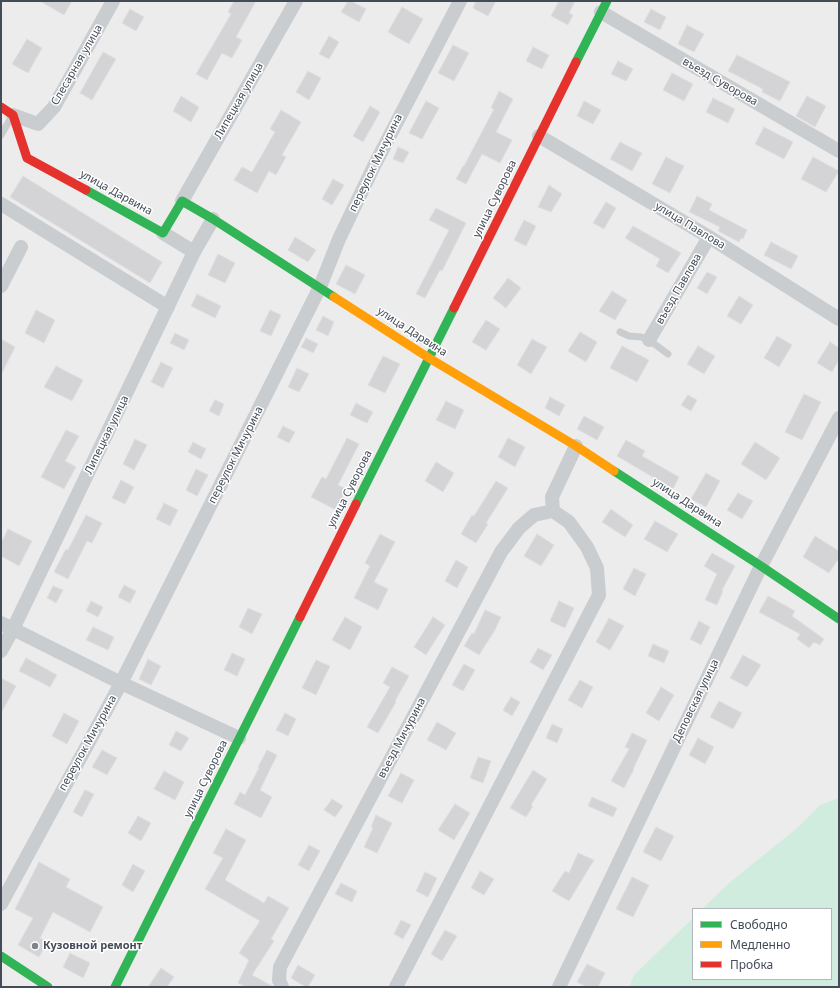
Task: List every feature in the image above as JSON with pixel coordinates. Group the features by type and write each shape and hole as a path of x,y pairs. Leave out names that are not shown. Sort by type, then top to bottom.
{"street":[{"name":"Слесарная улица","path":"7,111 38,124 54,107 113,1"},
{"name":"Липецкая улица","path":"182,201 296,1"},
{"name":"переулок Мичурина","path":"1,904 121,683 320,287 339,239 375,164 460,1"},
{"name":"улица Суворова","path":"115,987 604,7"},
{"name":"въезд Суворова","path":"604,7 839,151"},
{"name":"улица Дарвина","path":"7,111 27,158 163,233"},
{"name":"улица Павлова","path":"540,136 710,237 839,319"},
{"name":"улица Дарвина","path":"182,201 320,287 429,358 576,446 762,566 839,619"},
{"path":"182,201 163,233 194,252"},
{"path":"1,204 168,307"},
{"name":"Липецкая улица","path":"1,651 7,626 168,307 194,252 213,219"},
{"name":"въезд Павлова","path":"649,340 710,237"},
{"path":"1,286 21,247"},
{"name":"Деповская улица","path":"559,987 762,566 839,418"},
{"path":"396,987 599,595 597,568 587,547 569,522 553,511 552,497 576,446"},
{"name":"въезд Мичурина","path":"282,987 279,980 280,967 501,552 519,528 534,515 553,511"},
{"path":"7,626 121,683 239,738"},
{"path":"1,956 48,987"}],"lane":[{"path":"1,135 7,111"},
{"path":"620,332 629,336 641,337 649,340 668,354"}],"green space":[{"path":"839,798 839,987 629,987 634,975 692,919 692,980 832,980 832,908 703,908 729,883 796,829 820,805"}],"building":[{"path":"40,1 72,1 64,15"},
{"path":"234,1 256,1 236,37 242,40 232,58 222,53 207,80 196,74 231,14 228,12"},
{"path":"348,1 351,1 366,9 359,22 341,12"},
{"path":"476,1 496,1 488,16 473,8"},
{"path":"559,1 575,1 569,13 573,15 568,25 551,16"},
{"path":"402,7 423,19 409,44 388,32"},
{"path":"130,9 144,17 136,31 122,23"},
{"path":"651,9 666,17 660,30 644,22"},
{"path":"687,25 704,34 694,52 678,44"},
{"path":"329,36 339,42 329,59 319,54"},
{"path":"27,39 42,48 28,73 12,64"},
{"path":"453,45 469,53 454,81 438,73"},
{"path":"533,47 549,55 542,69 526,61"},
{"path":"103,52 116,59 92,100 80,93"},
{"path":"737,55 790,82 780,101 762,92 763,89 728,71"},
{"path":"618,61 633,69 626,81 611,74"},
{"path":"308,71 321,78 309,100 296,92"},
{"path":"672,73 693,84 684,101 663,90"},
{"path":"499,91 513,99 496,132 512,140 500,163 482,154 466,184 456,179 494,109 491,108"},
{"path":"181,96 199,107 191,122 173,111"},
{"path":"807,96 826,106 815,127 796,116"},
{"path":"713,98 735,109 728,123 706,112"},
{"path":"426,101 439,108 422,139 409,133"},
{"path":"584,101 601,110 593,124 577,116"},
{"path":"370,106 380,112 363,142 353,136"},
{"path":"281,110 301,122 282,155 286,157 276,175 269,171 257,193 234,180 242,167 252,172 275,132 270,129"},
{"path":"764,127 793,142 784,159 755,144"},
{"path":"620,142 642,153 632,171 610,159"},
{"path":"398,147 409,152 403,163 393,159"},
{"path":"666,157 684,166 670,193 652,184"},
{"path":"813,157 839,171 826,192 801,179"},
{"path":"23,176 162,262 150,283 10,197"},
{"path":"333,179 344,185 332,205 322,199"},
{"path":"549,185 562,194 551,212 538,207"},
{"path":"697,196 712,204 709,210 747,230 743,239 741,238 739,242 718,231 720,227 689,212"},
{"path":"606,202 616,208 604,229 593,223"},
{"path":"436,208 466,223 442,271 440,270 425,298 416,294 449,230 429,220"},
{"path":"524,220 536,226 526,246 514,240"},
{"path":"633,226 681,253 668,273 656,266 660,259 625,238"},
{"path":"295,237 316,250 308,262 288,250"},
{"path":"771,242 798,256 791,269 764,255"},
{"path":"218,254 235,263 225,283 208,275"},
{"path":"346,265 365,275 355,294 336,284"},
{"path":"707,272 717,277 707,294 697,288"},
{"path":"508,278 521,288 506,308 493,298"},
{"path":"612,291 627,300 615,320 599,311"},
{"path":"197,294 221,306 215,318 191,306"},
{"path":"739,296 753,305 741,324 727,316"},
{"path":"36,310 55,320 44,343 25,333"},
{"path":"270,310 281,315 271,336 260,331"},
{"path":"323,316 334,322 328,336 316,330"},
{"path":"486,320 500,329 486,350 472,342"},
{"path":"580,332 597,342 586,362 568,351"},
{"path":"175,333 189,340 184,350 170,343"},
{"path":"777,336 792,345 779,367 764,358"},
{"path":"306,338 318,344 313,353 301,347"},
{"path":"1,339 15,347 1,375"},
{"path":"532,339 547,347 531,374 517,365"},
{"path":"830,342 839,348 839,360 832,372 817,363"},
{"path":"622,346 649,360 637,382 610,368"},
{"path":"698,346 715,356 704,374 687,364"},
{"path":"383,356 400,364 385,393 368,385"},
{"path":"161,362 173,368 163,388 151,382"},
{"path":"56,366 83,380 72,401 44,387"},
{"path":"297,368 309,374 299,392 288,387"},
{"path":"804,394 821,402 802,440 785,432"},
{"path":"688,395 697,400 691,411 681,405"},
{"path":"550,397 565,405 559,416 545,408"},
{"path":"215,400 224,404 219,416 209,411"},
{"path":"446,401 464,410 455,429 436,420"},
{"path":"356,403 373,412 367,423 350,415"},
{"path":"584,416 604,427 597,440 577,429"},
{"path":"283,426 295,432 289,443 277,437"},
{"path":"66,430 79,436 65,461 76,467 64,489 41,477"},
{"path":"347,438 359,444 338,485 346,489 336,510 311,497 322,477 326,479"},
{"path":"508,438 525,447 515,467 498,457"},
{"path":"135,439 147,445 134,470 123,464"},
{"path":"626,440 645,451 642,456 679,477 673,489 617,456"},
{"path":"193,442 206,449 201,459 188,452"},
{"path":"755,442 780,458 766,480 741,464"},
{"path":"436,462 454,473 443,492 425,481"},
{"path":"196,469 208,475 197,496 186,490"},
{"path":"706,473 720,481 706,507 691,499"},
{"path":"121,480 134,487 125,504 112,498"},
{"path":"496,481 508,488 486,523 488,524 476,543 461,534 472,515 474,516"},
{"path":"738,493 753,501 742,519 727,510"},
{"path":"164,503 178,510 170,526 156,519"},
{"path":"611,509 633,525 625,537 602,522"},
{"path":"86,515 102,523 92,543 87,541 68,579 54,572 66,549 68,550"},
{"path":"655,521 678,534 667,552 644,539"},
{"path":"8,529 32,541 19,566 1,556 1,543"},
{"path":"380,534 395,542 374,582 388,589 378,610 354,598 370,566 365,563"},
{"path":"537,534 554,545 541,566 524,556"},
{"path":"815,536 839,551 839,558 829,573 803,557"},
{"path":"712,553 735,566 722,590 723,591 717,605 705,600 717,574 704,566"},
{"path":"456,560 468,567 457,588 445,581"},
{"path":"634,568 646,574 635,596 623,589"},
{"path":"124,585 136,591 130,603 118,597"},
{"path":"53,586 63,590 56,603 47,598"},
{"path":"768,596 795,611 792,616 824,639 820,645 814,642 809,648 797,639 800,634 759,612"},
{"path":"91,601 103,607 98,617 86,611"},
{"path":"559,601 574,608 565,628 550,621"},
{"path":"248,608 262,614 252,634 239,627"},
{"path":"485,610 501,617 495,630 479,655 464,646 472,633 474,634"},
{"path":"345,617 362,627 350,650 332,640"},
{"path":"433,617 445,625 426,655 414,647"},
{"path":"609,618 624,626 610,650 596,642"},
{"path":"699,621 710,627 701,645 690,639"},
{"path":"93,627 114,637 108,650 86,640"},
{"path":"653,644 669,651 664,663 648,656"},
{"path":"538,648 552,655 543,670 530,662"},
{"path":"232,653 245,659 237,676 224,670"},
{"path":"743,655 761,665 747,687 730,678"},
{"path":"26,658 57,675 50,687 19,671"},
{"path":"148,659 161,666 151,685 139,679"},
{"path":"316,660 330,666 316,695 302,688"},
{"path":"464,664 475,670 463,691 452,685"},
{"path":"392,667 409,676 378,733 367,727 390,687 383,683"},
{"path":"1,678 16,686 1,713"},
{"path":"580,680 593,687 582,708 568,700"},
{"path":"661,687 674,695 659,721 646,713"},
{"path":"511,697 520,702 512,716 503,710"},
{"path":"719,701 742,713 733,729 710,717"},
{"path":"64,713 79,721 67,744 52,736"},
{"path":"285,713 296,719 288,736 276,730"},
{"path":"437,722 456,733 446,750 427,740"},
{"path":"552,724 563,729 557,743 546,738"},
{"path":"176,731 189,738 181,751 169,745"},
{"path":"632,733 647,740 624,788 611,781 629,749 625,747"},
{"path":"698,738 714,747 705,764 689,755"},
{"path":"102,750 117,758 107,775 92,767"},
{"path":"267,750 277,755 260,790 272,797 261,818 234,804 240,792 245,795"},
{"path":"478,757 491,761 483,783 470,778"},
{"path":"533,770 547,779 531,805 533,806 526,817 510,808"},
{"path":"164,771 184,782 175,800 154,789"},
{"path":"401,773 414,780 402,803 388,796"},
{"path":"85,790 94,794 82,817 73,812"},
{"path":"592,797 617,808 613,817 588,806"},
{"path":"332,799 343,806 335,817 324,810"},
{"path":"455,804 470,813 454,840 438,830"},
{"path":"376,815 392,823 377,853 364,847 373,828 371,827"},
{"path":"138,816 151,823 141,841 128,833"},
{"path":"656,827 674,836 661,861 643,852"},
{"path":"226,829 246,840 225,880 264,903 268,896 289,908 271,939 274,941 252,975 273,987 246,987 238,983 249,960 239,953 260,921 205,889 223,858 213,853"},
{"path":"309,845 320,851 309,871 298,865"},
{"path":"578,853 594,860 569,901 552,891 565,871 569,873"},
{"path":"39,862 70,879 66,887 103,907 90,932 53,912 40,938 47,942 39,957 18,945 33,918 15,909"},
{"path":"133,864 145,871 133,892 122,885"},
{"path":"480,871 494,879 484,895 471,888"},
{"path":"425,872 437,878 428,897 416,891"},
{"path":"632,877 649,885 633,917 616,909"},
{"path":"341,883 357,891 352,902 335,894"},
{"path":"401,920 411,925 403,939 394,934"},
{"path":"445,930 457,936 442,961 431,954"},
{"path":"70,953 90,963 83,978 63,967"},
{"path":"587,964 605,973 598,987 587,987 577,982"},
{"path":"298,965 315,975 308,987 291,978"},
{"path":"161,968 174,977 167,987 148,987"}],"traffic: fast":[{"path":"576,62 607,1"},
{"path":"86,190 163,233 182,201 213,219 334,297"},
{"path":"356,504 454,308"},
{"path":"614,471 761,566 839,619"},
{"path":"115,987 300,617"},
{"path":"1,956 48,987"}],"traffic: slow":[{"path":"334,297 429,358 576,446 614,471"}],"traffic: jam":[{"path":"454,308 576,62"},
{"path":"1,107 13,115 27,158 86,190"},
{"path":"300,617 356,504"}],"place":[{"name":"Кузовной ремонт","path":"35,946"}]}
